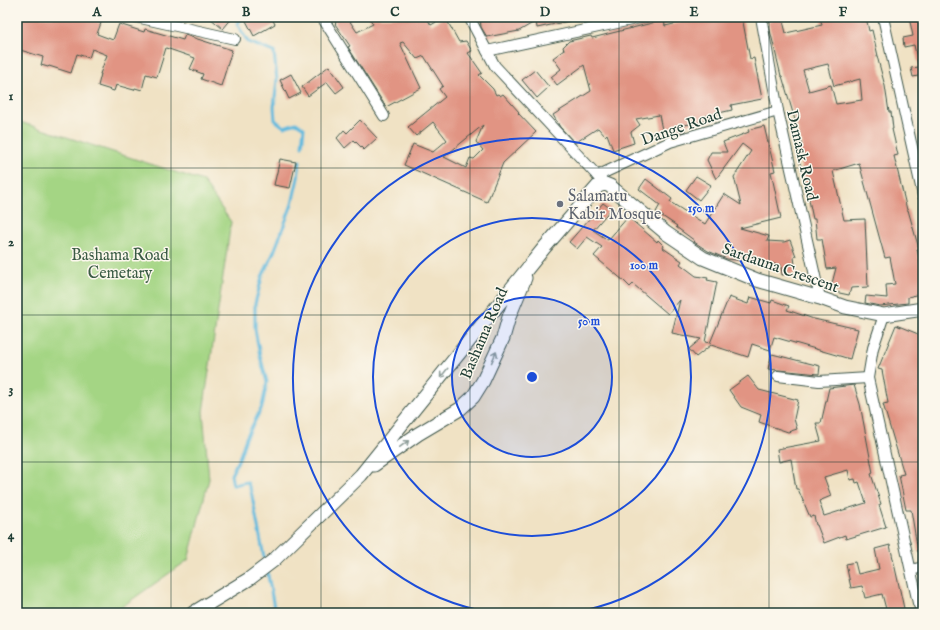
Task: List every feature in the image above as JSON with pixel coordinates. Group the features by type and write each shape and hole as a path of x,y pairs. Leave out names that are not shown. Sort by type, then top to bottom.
{"street":[{"path":"136,17 235,39"},
{"path":"322,17 384,116"},
{"name":"Sardauna Crescent","path":"469,17 495,66 601,180 666,233 703,258 757,280 820,298 845,307 884,315 923,309"},
{"path":"487,51 645,17"},
{"name":"Damask Road","path":"761,17 778,111 820,298"},
{"path":"883,17 923,196"},
{"name":"Dange Road","path":"601,180 670,142 778,111"},
{"name":"Bashama Road","path":"193,613 249,579 274,560 360,475 530,266 598,186 601,180"},
{"name":"Bashama Road","path":"360,475 418,434 460,409 473,397 483,381 503,338 509,317 530,266"},
{"path":"884,315 873,348 868,378 918,603 923,613"},
{"path":"778,376 819,381 868,378"},
{"path":"911,570 923,568"}],"green space":[{"name":"Bashama Road Cemetary","path":"17,121 203,181 231,222 203,412 209,479 188,560 113,613 17,613"}],"building":[{"path":"17,17 90,17 89,19 101,23 97,34 113,40 119,24 144,32 145,29 183,40 185,35 232,50 221,86 201,79 203,74 190,69 195,58 166,48 157,77 146,74 142,90 135,88 134,90 116,85 114,91 98,86 100,74 107,55 92,49 89,58 77,54 71,73 41,65 43,57 17,49"},
{"path":"209,17 233,17 223,29"},
{"path":"244,17 271,17 275,24 254,36"},
{"path":"333,17 347,17 357,32 373,24 369,17 426,17 431,25 445,17 459,42 466,41 472,51 468,53 482,73 479,75 493,89 496,95 498,94 500,96 503,94 536,132 503,163 487,202 404,165 413,144 433,152 447,140 433,122 416,136 408,127 445,97 439,89 443,86 424,56 417,59 403,42 400,43 421,88 386,107 348,47 350,46 335,24 336,23","holes":["483,125 476,142 483,150 474,159 470,158 466,168 444,157"]},
{"path":"480,17 569,17 569,21 537,28 536,21 519,31 487,37 481,27"},
{"path":"691,17 742,17 750,59 754,58 762,99 731,105 732,110 706,116 707,121 684,125 685,131 663,135 659,115 636,119 640,125 631,132 634,143 613,150 607,134 605,136 598,128 575,143 560,127 553,115 591,91 584,65 557,85 551,77 561,69 553,58 564,50 563,47 569,41 591,36 592,38 664,20 665,26 691,20"},
{"path":"772,17 782,17 786,33 822,25 820,17 866,17 869,31 872,30 885,86 889,112 891,112 892,129 898,155 894,156 907,210 919,249 917,249 923,277 923,293 908,297 908,303 880,306 865,303 866,296 887,298 886,285 895,284 890,257 885,258 859,163 833,171 844,220 865,219 868,287 851,288 849,295 830,291 836,268 827,269 822,239 817,239 815,219 813,219 796,149 802,147 781,76 768,22 772,21","holes":["828,64 834,86 860,79 862,100 836,104 831,85 809,91 803,70"]},
{"path":"909,17 923,17 923,75 913,77 911,68 919,67 914,45 904,47 903,38 913,36"},
{"path":"329,66 344,87 336,93 327,82 308,96 302,87"},
{"path":"535,70 549,87 537,98 522,80"},
{"path":"291,74 301,93 289,99 280,80"},
{"path":"360,120 377,138 364,150 354,140 345,148 337,138 344,130 347,133"},
{"path":"764,126 775,171 771,172 781,218 740,228 769,236 767,241 784,242 790,240 796,256 794,257 796,273 782,275 781,265 727,259 708,251 694,242 695,241 676,227 677,226 656,212 660,205 639,189 646,179 672,199 670,202 705,224 724,194 741,205 734,177 751,151 742,144 716,179 707,160 711,152 727,152 723,142 749,132 748,130"},
{"path":"280,159 296,162 290,188 274,185"},
{"path":"696,176 711,185 699,200 686,190"},
{"path":"603,203 611,209 593,230 608,240 628,217 657,242 658,240 664,246 663,248 682,261 680,264 696,276 708,278 707,280 717,282 705,342 710,343 729,297 748,304 750,297 771,303 772,300 789,306 787,310 814,319 858,329 850,359 774,337 770,350 752,344 748,357 711,345 696,357 689,349 701,339 672,333 680,300 668,314 633,284 630,287 594,256 602,247 587,237 577,249 569,242"},
{"path":"896,325 923,336 923,551 918,552 911,510 906,510 899,475 904,474 883,404 888,403 882,370 878,369"},
{"path":"772,354 820,366 819,374 768,369"},
{"path":"748,376 759,390 798,400 794,419 797,429 788,432 759,422 761,415 741,407 729,390"},
{"path":"854,385 860,404 873,473 871,474 881,504 879,505 886,527 846,539 845,535 824,543 816,525 814,516 810,517 798,489 796,489 791,459 779,462 777,449 821,441 816,423 821,423 829,388","holes":["848,470 850,480 855,479 856,483 859,482 866,503 824,516 819,501 831,496 824,477"]},
{"path":"890,545 905,613 887,613 882,594 865,598 862,586 851,588 846,564 855,562 858,574 879,569 875,549"}],"waterway":[{"path":"243,17 237,24 248,42 274,52 277,80 274,107 275,120 284,127 296,123 304,128 302,146"},
{"path":"265,562 251,491 247,482 233,485 231,475 240,456 246,438 262,407 267,382 255,329 255,304 262,277 274,252 292,204 300,161"},
{"path":"267,570 275,613"}],"place":[{"name":"Salamatu Kabir Mosque","path":"560,204"}]}
